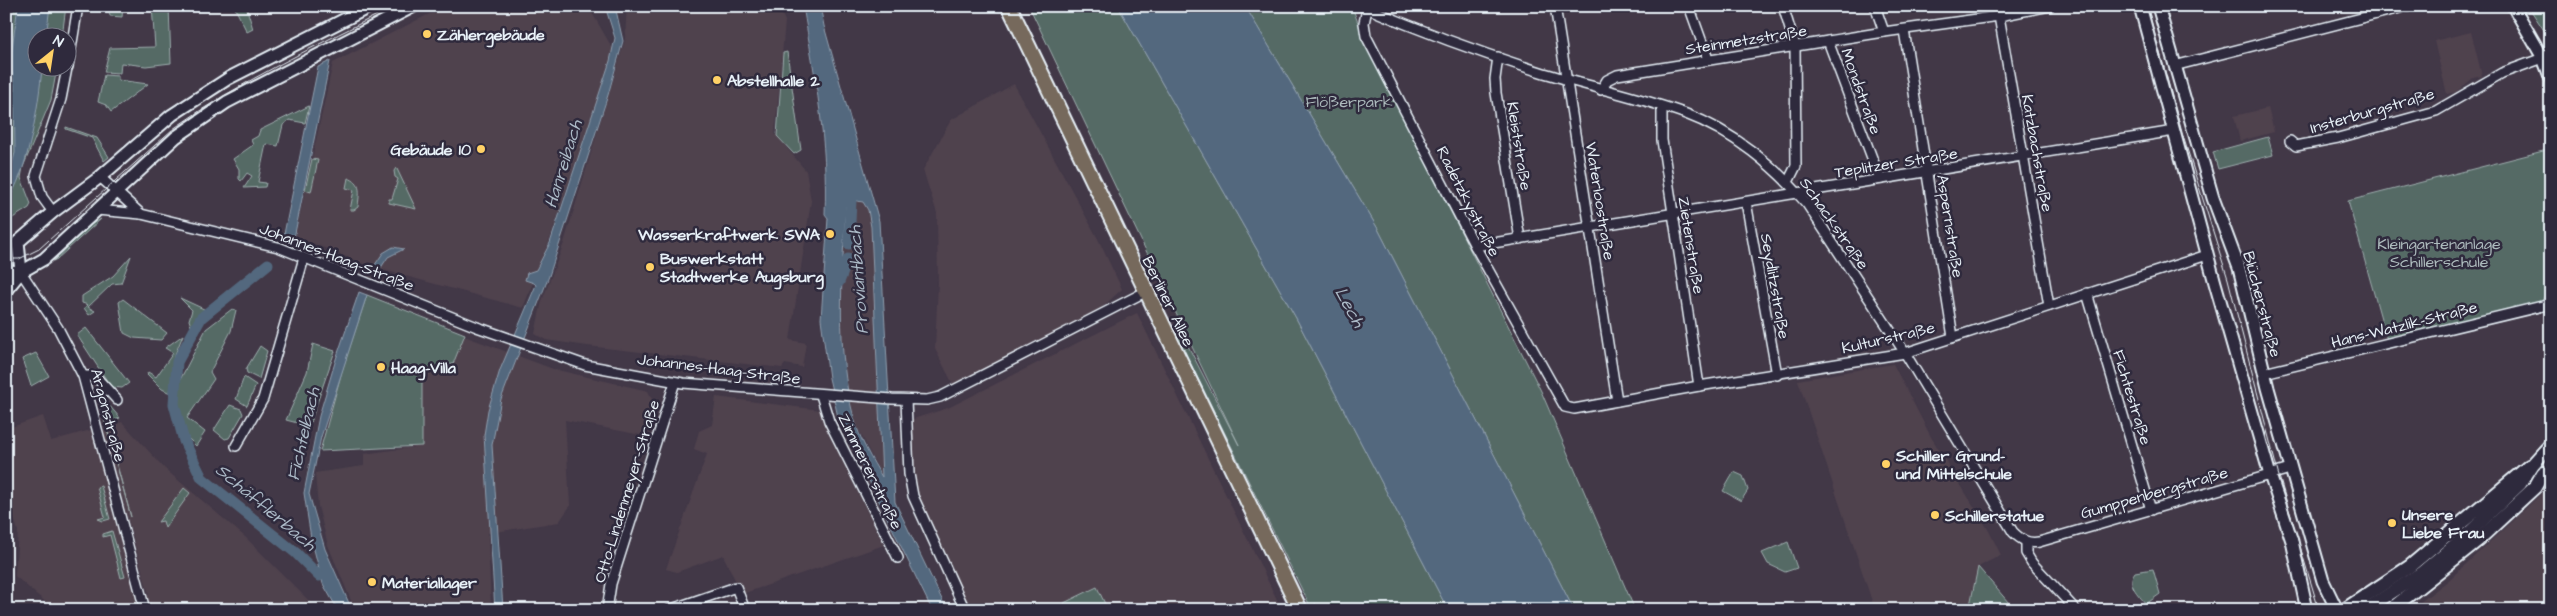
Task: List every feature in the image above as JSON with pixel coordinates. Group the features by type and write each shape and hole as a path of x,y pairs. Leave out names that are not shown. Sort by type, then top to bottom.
{"main road":[{"name":"Berliner Allee","path":"1009,6 1145,292 1300,610"},
{"path":"2520,484 2533,464 2551,444"},
{"path":"2344,610 2409,567 2518,474 2533,464"},
{"path":"2365,610 2441,557 2520,484 2547,469"},
{"path":"2390,610 2478,540 2535,487 2547,469"}],"street":[{"path":"74,28 78,6"},
{"path":"12,241 100,177 172,115 229,78 371,6"},
{"path":"6,290 21,272 44,259 117,190 176,138 235,96 414,6"},
{"name":"Waterloostraße","path":"1555,6 1617,401"},
{"path":"1689,6 1708,59"},
{"path":"1783,6 1795,46 1796,166 1788,182"},
{"path":"1875,6 1884,32"},
{"name":"Katzbachstraße","path":"1995,6 1999,16 2049,306"},
{"name":"Steinmetzstraße","path":"1601,90 1607,80 1617,75 1708,59 1999,16 2050,6"},
{"path":"2140,6 2207,255 2270,475 2292,541 2307,610"},
{"name":"Blücherstraße","path":"2158,6 2213,198 2239,268 2264,373 2323,581 2337,610"},
{"path":"2174,66 2408,6"},
{"path":"2513,6 2543,58 2551,79"},
{"name":"Schackstraße","path":"1365,7 1498,58 1686,114 1723,133 1761,158 1798,193 1905,353 2013,532 2026,542 2026,553 2032,563 2076,610"},
{"name":"Radetzkystraße","path":"1365,7 1364,23 1366,36 1475,246 1565,408"},
{"name":"Aspernstraße","path":"1904,30 1953,337"},
{"name":"Mondstraße","path":"1828,41 1880,178"},
{"name":"Kleiststraße","path":"1498,58 1495,79 1496,93 1520,239"},
{"name":"Insterburgstraße","path":"2290,141 2296,146 2321,141 2436,110 2502,73 2543,58"},
{"path":"53,212 42,197 36,176 62,98 66,78"},
{"name":"Zietenstraße","path":"1662,107 1662,140 1699,386"},
{"name":"Teplitzer Straße","path":"1475,246 1880,178 2174,132"},
{"path":"100,177 117,190 141,214"},
{"name":"Seydlitzstraße","path":"1746,202 1777,375"},
{"name":"Johannes-Haag-Straße","path":"97,210 141,214 278,246 304,258 556,356 585,365 675,382 825,395 927,400 946,394 1145,292"},
{"name":"Argonstraße","path":"12,241 21,272 58,328 84,376 145,610"},
{"name":"Kulturstraße","path":"1565,408 1574,409 1699,386 1905,353 2207,255"},
{"path":"236,446 263,399 304,258"},
{"path":"6,271 21,272"},
{"name":"Fichtestraße","path":"2087,293 2151,510"},
{"name":"Hans-Watzlik-Straße","path":"2264,373 2551,304"},
{"path":"84,376 95,376 117,400"},
{"name":"Otto-Lindenmeyer-Straße","path":"607,610 611,584 675,382"},
{"name":"Zimmererstraße","path":"825,395 829,421 898,558"},
{"path":"906,400 909,474 913,496 965,610"},
{"name":"Gumppenbergstraße","path":"2026,542 2040,542 2290,469"},
{"path":"669,610 736,588 745,610"}],"shaded area":[{"path":"445,6 588,6 614,51 549,242 523,308 369,266 295,236 333,63"},
{"path":"627,6 778,6 785,21 775,134 806,171 811,201 790,340 806,343 802,367 785,364 782,368 588,346 546,340 535,334 542,301 564,243 625,40"},
{"path":"2471,32 2482,76 2473,78 2456,92 2447,94 2434,41"},
{"path":"1014,84 1098,239 1122,289 1086,322 956,390 935,349 938,283 937,213 923,170 951,120"},
{"path":"2268,108 2274,132 2240,141 2234,116"},
{"path":"851,200 863,202 868,210 871,227 882,477 854,420 845,378 840,336 846,206"},
{"path":"1137,313 1282,610 969,610 913,496 910,420 948,408"},
{"path":"464,336 553,369 648,391 655,406 646,436 565,420 570,506 559,522 488,533 491,610 355,610 328,545 318,506 315,473 364,466 364,454 422,446 422,381 429,368 453,365"},
{"name":"Schiller Grund- und Mittelschule","path":"1893,364 1931,437 1989,531 2001,555 1978,567 1969,610 1875,610 1798,380"},
{"path":"716,397 820,410 829,435 884,545 742,594 723,555 677,572 666,569 707,454 694,449 699,431 712,425"},
{"path":"43,416 51,441 91,430 137,598 149,595 103,431 122,422 165,469 245,537 318,610 55,610 15,576 18,531 6,491 6,429"},
{"path":"2551,485 2551,610 2410,610 2449,580"}],"green space":[{"path":"9,6 66,6 63,28 28,28 28,78 55,78 51,100 23,167 21,178 31,204 29,208 6,222 6,30"},
{"path":"85,6 123,6 122,17 110,16 109,12 85,10"},
{"path":"152,6 169,6 171,63 146,66 121,63 120,73 104,72 110,48 155,47"},
{"path":"234,6 246,6 253,29 247,32"},
{"path":"1029,6 1118,6 1296,318 1448,610 1319,610 1315,603 1318,610 1312,610 1176,334 1176,331 1180,332 1186,342 1239,445"},
{"name":"Flößerpark","path":"1245,6 1347,6 1353,9 1363,37 1541,391 1635,610 1574,610 1378,229"},
{"path":"2528,6 2551,6 2551,41"},
{"path":"787,52 801,150 794,154 777,136 783,53"},
{"path":"104,75 118,76 118,80 148,84 111,112 106,105 98,102"},
{"path":"309,106 305,123 289,120 283,125 278,146 266,144 258,182 266,183 265,187 244,188 252,176 247,173 241,181 239,179 239,169 233,159 253,145 251,140 258,136 260,130"},
{"path":"66,127 97,138 109,157 104,161 92,138 66,129"},
{"path":"2268,137 2273,155 2218,169 2213,152"},
{"name":"Kleingartenanlage Schillerschule","path":"2551,149 2551,284 2542,301 2387,340 2348,201"},
{"path":"312,159 318,160 311,192 305,190"},
{"path":"396,168 416,209 389,203 398,179 395,177 394,171"},
{"path":"348,178 356,183 359,190 358,207 354,210 350,210 354,190 346,188"},
{"path":"101,219 57,259 53,261 92,224"},
{"path":"131,256 121,283 112,284 88,307 95,311 89,315 84,308 88,305 82,303 82,296 113,276"},
{"path":"367,295 465,334 453,364 430,368 422,381 422,446 320,451 342,371"},
{"path":"180,298 206,310 191,326 189,320 192,310"},
{"path":"123,299 167,333 161,340 134,338 124,333 119,302"},
{"path":"232,309 236,310 231,331 210,372 214,379 187,418 205,432 196,446 188,438 177,405 180,380 206,329"},
{"path":"86,328 129,383 122,388 111,387 77,335"},
{"path":"183,335 174,357 170,393 162,389 147,374 148,372 156,377 173,353 165,348"},
{"path":"313,344 335,351 309,426 286,420 307,372"},
{"path":"260,346 267,351 259,379 247,373 246,369"},
{"path":"36,353 49,376 31,386 22,359"},
{"path":"244,377 256,385 247,406 236,399"},
{"path":"96,390 120,418 106,424 131,517"},
{"path":"230,405 241,409 243,414 229,438 225,439 214,430"},
{"path":"1734,472 1743,476 1748,490 1741,501 1723,491"},
{"path":"101,486 110,519 103,521 98,519 105,517 97,487"},
{"path":"184,488 190,493 165,528 163,521 158,522"},
{"path":"112,531 125,577 121,578 110,535 103,537 103,534"},
{"path":"1788,542 1797,568 1785,572 1768,564 1762,553"},
{"path":"1978,567 2015,610 1969,610"},
{"path":"2153,569 2160,594 2146,604 2132,585 2133,576 2135,572"},
{"path":"1097,587 1106,606 1099,610 1068,610 1064,603"}],"water":[{"path":"18,6 50,6 47,28 28,28 28,78 41,78 38,100 26,157 14,190 6,202 6,185 15,153 14,85 10,62"},
{"path":"605,6 615,6 623,41 608,95 549,276 501,399 492,445 503,609 495,610 484,435 488,410 500,370 536,285 525,280 527,273 536,270 550,243 610,61 615,38"},
{"path":"803,6 820,6 879,221 895,502 947,610 932,610 838,417 829,378 821,319 828,218 825,214 823,135","holes":["851,200 863,202 868,210 871,227 882,477 856,426 848,392 842,339 841,312 846,206"]},
{"name":"Lech","path":"1118,6 1245,6 1378,229 1574,610 1448,610 1296,318"},
{"path":"330,61 294,238 284,234 318,67"},
{"path":"393,247 404,249 388,257 376,275 370,272 383,253"},
{"path":"359,292 367,295 321,437 309,494 325,549 352,610 338,610 323,584 311,538 304,493 319,416"}],"waterway":[{"name":"Proviantbach","path":"844,188 851,200 849,244"},
{"name":"Proviantbach","path":"839,282 848,259"},
{"name":"Schäfflerbach","path":"268,264 201,318 177,362 174,404 184,441 202,478 296,553 319,576"}],"tram line":[{"path":"6,259 19,259 39,249 173,129 199,111 282,63 395,6"},
{"path":"2147,6 2183,136 2228,279 2278,473 2319,610"}],"place":[{"name":"Zählergebäude","path":"427,34"},
{"name":"Abstellhalle 2","path":"717,80"},
{"name":"Gebäude 10","path":"481,149"},
{"name":"Wasserkraftwerk SWA","path":"830,234"},
{"name":"Buswerkstatt Stadtwerke Augsburg","path":"650,267"},
{"name":"Haag-Villa","path":"381,367"},
{"name":"Schiller Grund- und Mittelschule","path":"1886,464"},
{"name":"Schillerstatue","path":"1935,515"},
{"name":"Unsere Liebe Frau","path":"2392,523"},
{"name":"Materiallager","path":"372,582"}],"water label":[{"name":"Hanreibach","path":"563,164"},
{"name":"Fichtelbach","path":"303,434"}]}
